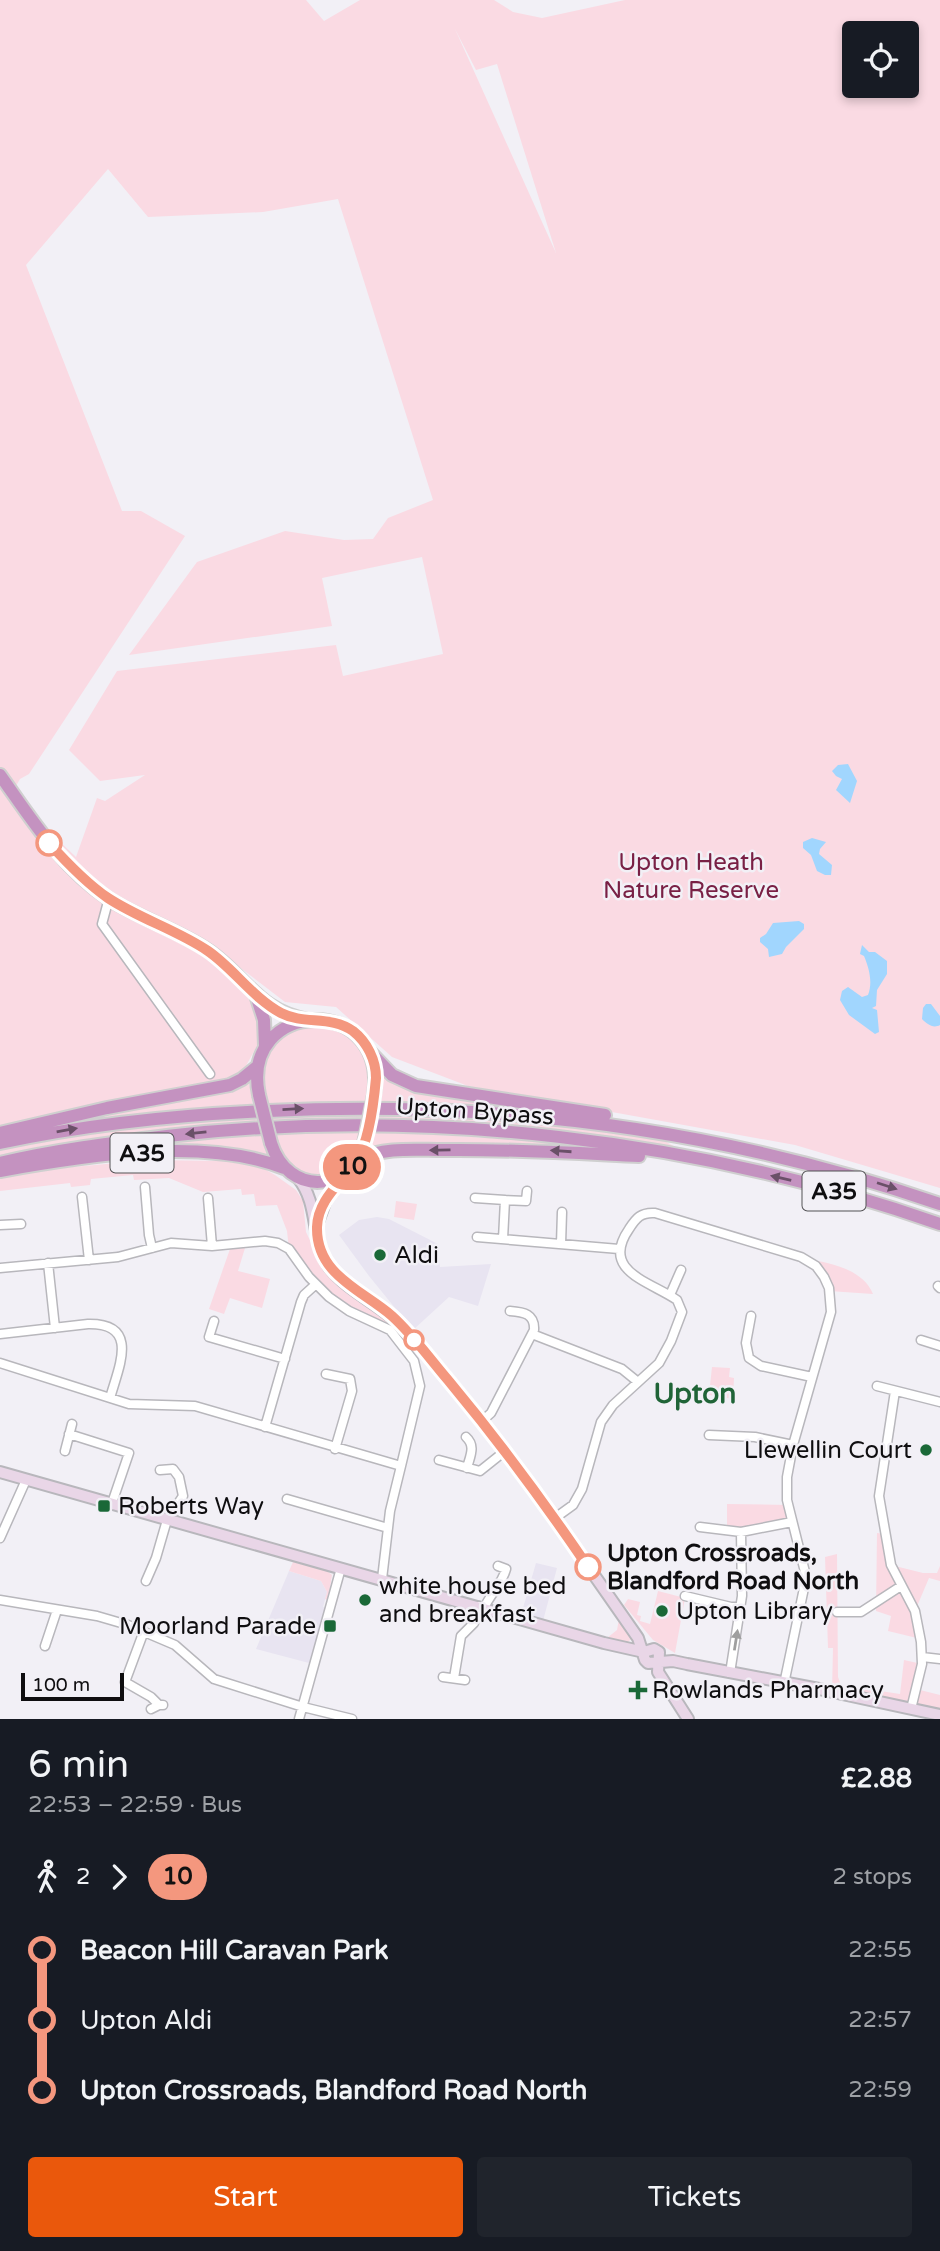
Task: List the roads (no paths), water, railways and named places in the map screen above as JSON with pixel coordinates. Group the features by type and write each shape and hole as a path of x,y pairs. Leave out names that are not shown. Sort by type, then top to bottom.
{"highway":[{"path":"0,775 55,850 85,880 109,898 203,948 235,973 256,995 286,1016 330,1021 346,1027 358,1036 371,1054 376,1073 365,1139 358,1159 346,1173 327,1181 298,1178 284,1168 276,1157 259,1095 258,1066 265,1046 264,1020 256,995"},
{"path":"265,1046 284,1028 308,1020"},
{"name":"A35","path":"371,1054 392,1075 416,1086 653,1124 750,1150"},
{"name":"A35","path":"0,1133 107,1108 230,1085 258,1066"},
{"name":"Upton Bypass","path":"0,1143 80,1128 182,1115 400,1108 496,1112 586,1121 750,1150 874,1182 940,1204"},
{"name":"Upton Bypass","path":"0,1163 79,1147 275,1126 353,1124 467,1129 610,1145 727,1165 838,1192 940,1224"},
{"name":"A35","path":"358,1159 387,1150 508,1149 648,1157 727,1165"},
{"name":"A35","path":"0,1171 95,1157 170,1153 244,1156 284,1168"}],"main road":[{"path":"317,1225 326,1200 346,1173"},
{"path":"298,1178 309,1195 321,1251 332,1270 394,1318 482,1421 555,1518 638,1638 645,1660 673,1661 940,1715"},
{"path":"0,1472 566,1633 644,1652"},
{"path":"657,1662 658,1672 688,1719"}],"street":[{"path":"109,898 102,925 210,1074"},
{"path":"145,1187 152,1248"},
{"path":"475,1197 526,1201 527,1191"},
{"path":"82,1197 89,1261"},
{"path":"208,1198 212,1245"},
{"path":"503,1239 505,1200"},
{"path":"561,1244 562,1212"},
{"path":"555,1518 573,1505 582,1489 601,1422 613,1405 654,1368 665,1353 680,1316 680,1304 670,1295 627,1270 621,1262 621,1241 635,1220 651,1212 801,1257 816,1266 829,1288 831,1312 793,1445 786,1489 804,1572 804,1588 784,1684"},
{"path":"0,1225 21,1224"},
{"path":"477,1237 619,1249"},
{"path":"0,1268 89,1261 181,1242 212,1245 265,1241 278,1243 289,1249 316,1285 349,1311 390,1331 416,1364 420,1379 390,1511 382,1579"},
{"path":"48,1263 55,1328"},
{"path":"670,1295 681,1270"},
{"path":"265,1427 301,1302 304,1295 316,1285"},
{"path":"482,1421 491,1413 532,1334 534,1322 530,1316 524,1312 510,1311"},
{"path":"751,1316 746,1343 749,1358 761,1366 812,1377"},
{"path":"214,1321 209,1336 285,1359"},
{"path":"0,1334 102,1324 113,1328 122,1342 122,1353 110,1398"},
{"path":"532,1334 622,1369 638,1382"},
{"path":"920,1340 940,1346"},
{"path":"0,1363 138,1405 195,1406 335,1449 401,1466"},
{"path":"326,1374 350,1379 352,1391 335,1449"},
{"path":"877,1387 940,1402"},
{"path":"895,1391 879,1496 891,1565 915,1611 922,1657 911,1709"},
{"path":"65,1451 71,1429 128,1453 112,1503"},
{"path":"709,1435 755,1437 793,1445"},
{"path":"467,1437 472,1441 472,1447 467,1468"},
{"path":"439,1460 480,1471 505,1451"},
{"path":"146,1581 167,1520 183,1496 179,1477 173,1469 160,1470"},
{"path":"0,1538 26,1480"},
{"path":"287,1499 388,1528"},
{"path":"701,1527 741,1532 792,1522"},
{"path":"730,1673 740,1607 741,1532"},
{"path":"454,1678 461,1636 474,1623 492,1591 502,1582 506,1569 498,1566"},
{"path":"299,1719 341,1568"},
{"path":"837,1612 861,1612 901,1586"},
{"path":"685,1596 740,1607"},
{"path":"0,1600 97,1616 144,1631 175,1646 214,1679 303,1707 352,1719"},
{"path":"44,1646 57,1610"},
{"path":"144,1631 125,1682 151,1697 158,1706"},
{"path":"922,1657 940,1659"},
{"path":"443,1677 465,1680"}],"water":[{"path":"848,764 857,781 850,803 836,790 842,779 832,771 838,765"},
{"path":"812,838 826,842 819,854 832,865 831,875 817,871 811,855 803,848 803,842"},
{"path":"799,921 804,924 804,929 782,954 769,957 768,949 760,942 760,938 773,923"},
{"path":"862,945 869,952 875,952 887,961 887,974 877,990 876,1006 872,1008 877,1010 879,1032 875,1034 849,1015 840,1000 842,991 848,987 862,997 868,995 870,975 864,956 860,954"},
{"path":"926,1004 931,1004 940,1016 940,1025 933,1026 922,1019"}],"place":[{"name":"Aldi","path":"380,1255"},
{"name":"Llewellin Court","path":"926,1450"},
{"name":"Roberts Way","path":"104,1506"},
{"name":"Upton Crossroads, Blandford Road North","path":"588,1567"},
{"name":"white house bed and breakfast","path":"365,1600"},
{"name":"Upton Library","path":"662,1611"},
{"name":"Moorland Parade","path":"330,1626"},
{"name":"Rowlands Pharmacy","path":"638,1690"}],"district":[{"name":"Upton","path":"695,1393"}],"park label":[{"name":"Upton Heath Nature Reserve","path":"691,876"}]}
